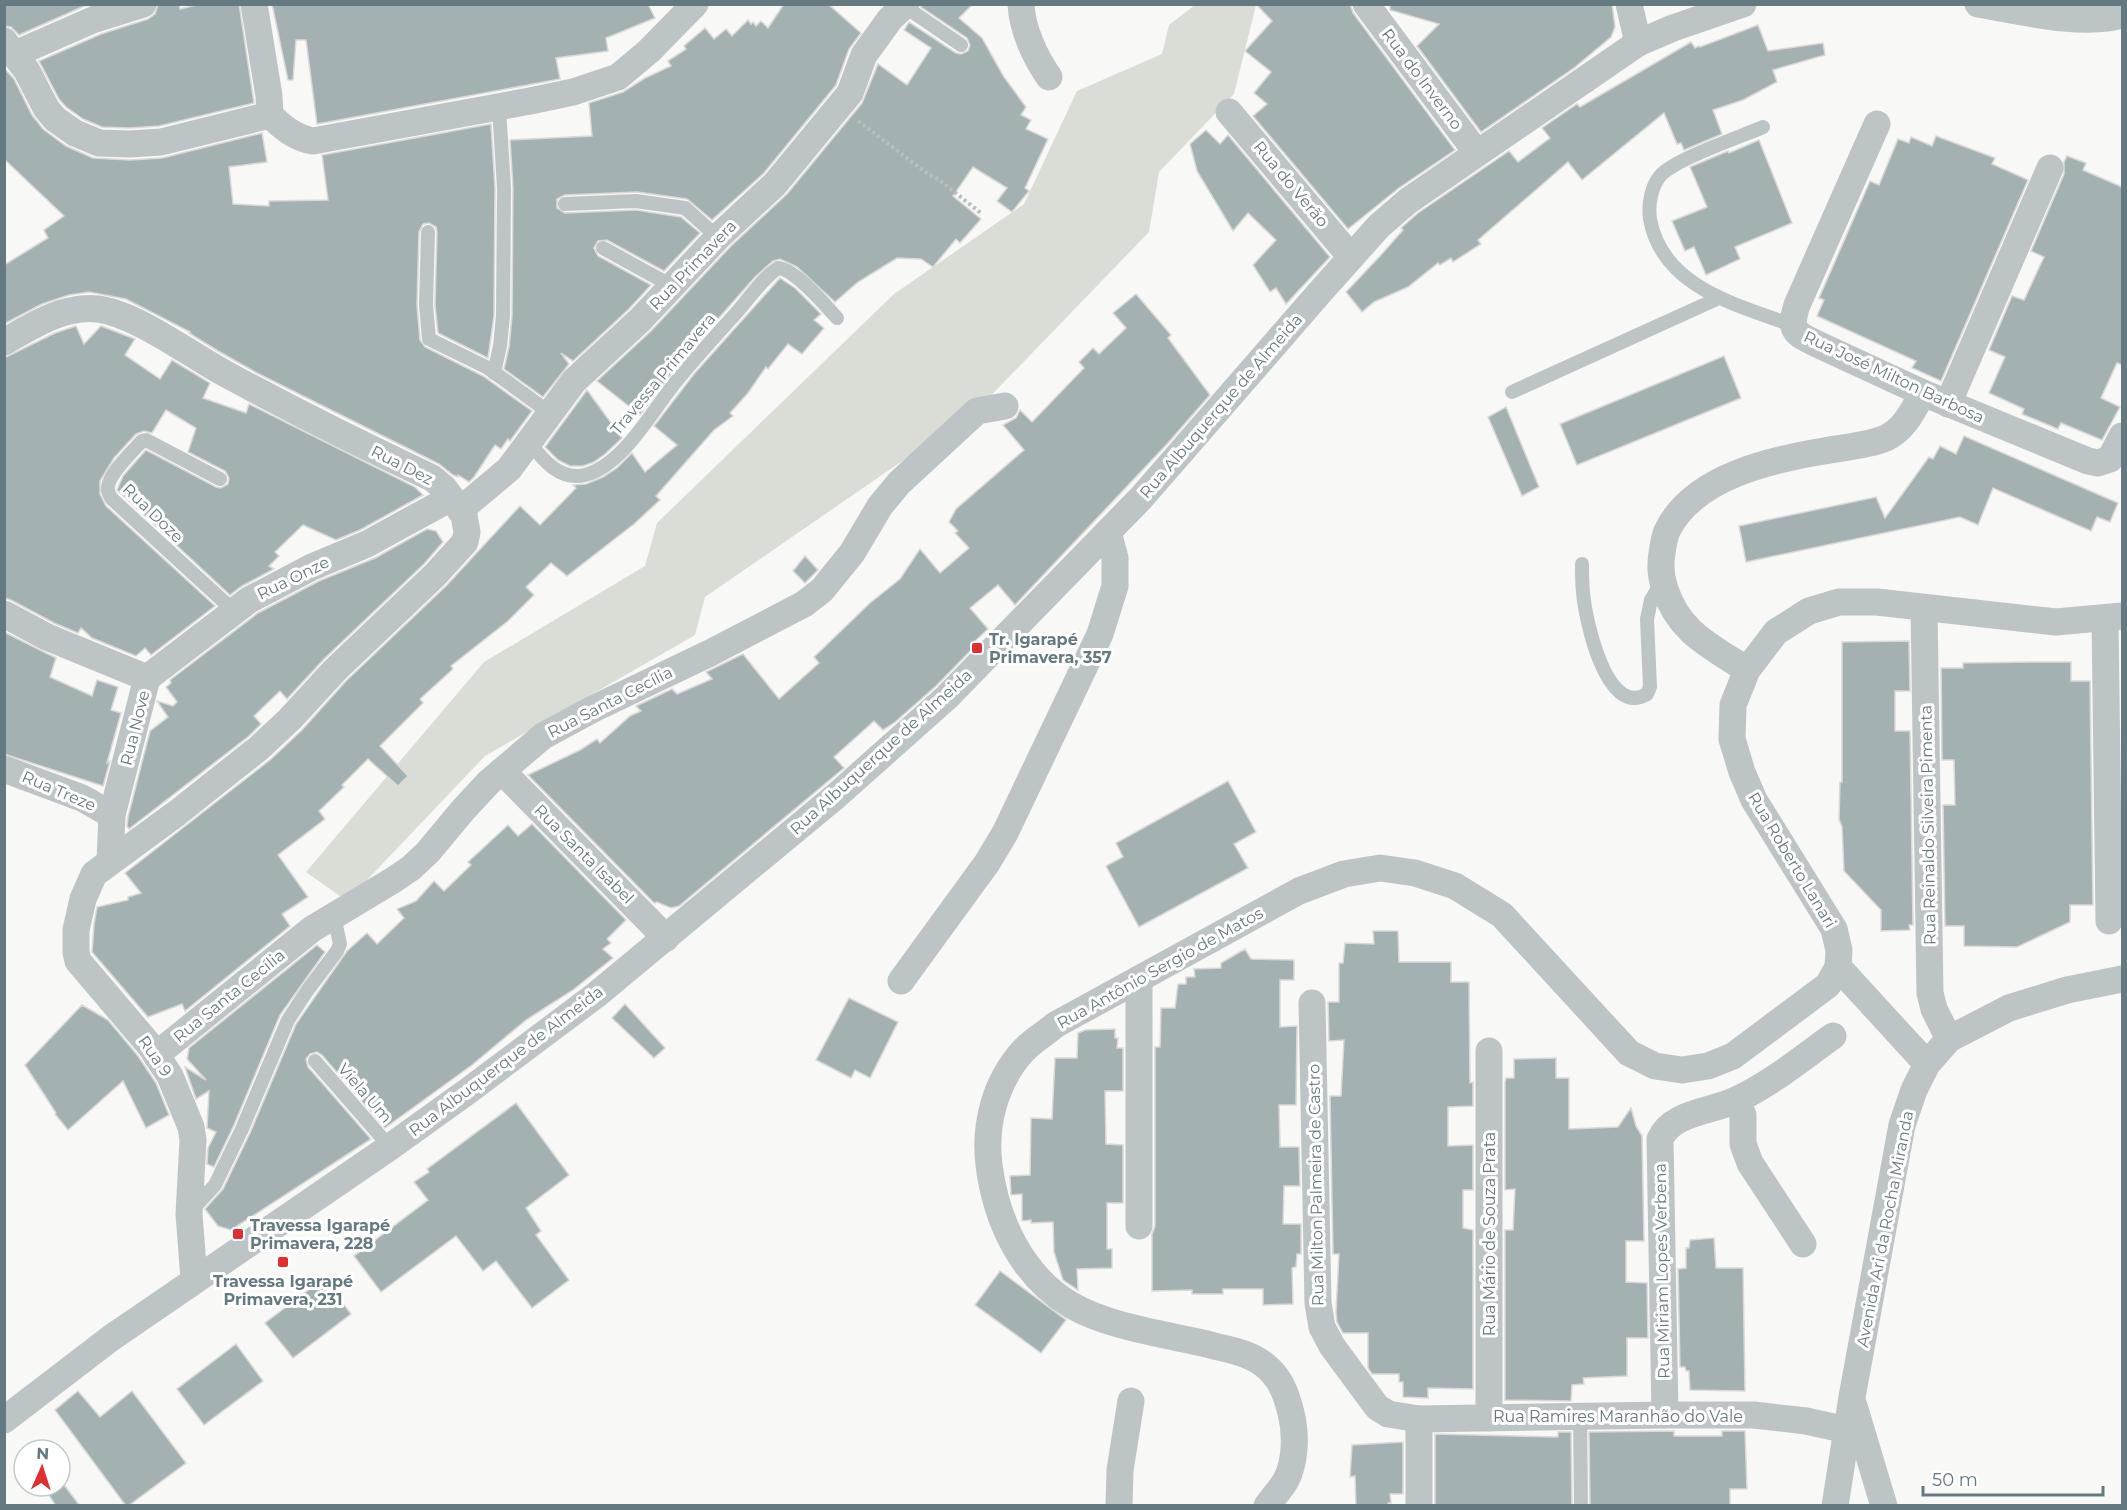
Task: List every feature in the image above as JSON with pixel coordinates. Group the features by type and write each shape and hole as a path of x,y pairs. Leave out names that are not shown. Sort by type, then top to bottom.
{"street":[{"path":"142,4 10,48 27,71 46,108 55,119 75,133 99,143 130,144 161,142 270,115"},
{"path":"254,4 270,115 284,128 302,139 313,141 499,108 573,92 618,77 649,51 695,4"},
{"path":"1021,4 1022,15 1032,45 1049,77"},
{"name":"Rua do Inverno","path":"1366,4 1477,153"},
{"path":"1629,4 1638,43"},
{"name":"Rua Albuquerque de Almeida","path":"4,1420 111,1338 390,1147 596,995 837,795 947,697 1142,498 1379,226 1407,201 1638,43 1673,28 1743,4"},
{"path":"1978,4 2083,19 2122,15"},
{"name":"Rua Primavera","path":"455,504 508,469 574,381 640,320 720,235 775,184 854,85 864,54 895,8"},
{"name":"Rua do Verão","path":"1229,112 1352,257"},
{"name":"Rua José Milton Barbosa","path":"1877,124 1797,305 1792,325 1795,330 1802,337 1923,393 2088,461 2098,463 2110,459 2122,436"},
{"path":"1948,404 2050,168"},
{"name":"Rua Dez","path":"4,342 55,316 76,309 98,309 119,315 154,332 262,394 432,478 444,488 455,504"},
{"path":"1747,670 1701,640 1682,624 1670,604 1662,582 1661,560 1666,533 1679,512 1695,497 1717,483 1760,465 1797,455 1885,438 1897,431 1908,420 1923,393"},
{"name":"Rua Santa Cecília","path":"156,1055 288,948 333,916 411,868 428,852 463,810 531,745 593,709 710,653 804,604 822,590 852,553 880,506 899,483 977,411 1005,406"},
{"path":"110,861 159,827 259,748 290,719 383,621 435,575 465,542 467,532 464,515 455,504"},
{"name":"Rua Onze","path":"147,678 249,600 312,567 455,504"},
{"path":"901,981 987,863 1005,833 1096,645 1115,586 1115,558 1108,532"},
{"name":"Rua Roberto Lanari","path":"1838,967 1839,950 1834,929 1754,800 1732,739 1733,705 1747,670 1776,633 1809,611 1839,602 1878,602 2056,622 2114,618"},
{"name":"Rua Reinaldo Silveira Pimenta","path":"1924,608 1930,993 1934,1009 1949,1039"},
{"name":"Rua Nove","path":"4,614 47,637 147,678 112,815 110,861"},
{"path":"2109,921 2114,618"},
{"name":"Rua Treze","path":"4,769 73,795 112,815"},
{"name":"Rua Santa Isabel","path":"502,771 666,938"},
{"name":"Rua 9","path":"110,861 94,874 83,899 76,930 76,952 78,961 87,973 156,1055 170,1076 191,1127 193,1140 189,1214 194,1279"},
{"name":"Rua Antônio Sergio de Matos","path":"1267,1506 1286,1479 1295,1446 1292,1418 1285,1391 1269,1369 1249,1354 1109,1321 1072,1305 1042,1284 1020,1256 1002,1219 991,1184 987,1146 991,1110 1003,1080 1023,1051 1055,1025 1299,891 1344,874 1380,868 1415,873 1455,885 1502,915 1629,1053 1655,1066 1682,1070 1708,1066 1733,1056 1828,985 1838,967"},
{"path":"1838,967 1927,1064"},
{"path":"1139,979 1139,1226"},
{"name":"Avenida Ari da Rocha Miranda","path":"1835,1506 1852,1397 1902,1125 1914,1090 1927,1064 1949,1039 2009,1008 2067,990 2122,979"},
{"name":"Rua Milton Palmeira de Castro","path":"1312,1003 1318,1303 1322,1327 1332,1346 1377,1407 1388,1414"},
{"path":"1803,1244 1750,1163 1743,1144 1743,1115 1736,1101 1777,1077 1833,1036"},
{"name":"Rua Mário de Souza Prata","path":"1489,1051 1490,1418"},
{"name":"Rua Miriam Lopes Verbena","path":"1665,1415 1660,1139 1664,1129 1675,1121 1736,1101"},
{"path":"1852,1397 1884,1506"},
{"path":"1119,1506 1120,1470 1131,1401"},
{"name":"Rua Ramires Maranhão do Vale","path":"1388,1414 1419,1419 1754,1415 1806,1421 1847,1430"},
{"path":"1419,1419 1419,1506"}],"lane":[{"path":"895,8 961,45"},
{"path":"494,373 502,328 504,217 499,108"},
{"path":"1763,127 1675,165 1660,176 1652,191 1649,211 1652,230 1661,250 1685,278 1719,298 1792,325"},
{"path":"565,204 636,201 685,208 712,232 720,235"},
{"path":"428,232 426,282 428,337 494,373 550,413"},
{"path":"603,248 672,286"},
{"name":"Travessa Primavera","path":"530,442 554,469 565,474 584,475 600,468 640,431 694,359 778,268 785,269 793,275 837,318"},
{"path":"1512,392 1719,298"},
{"name":"Rua Doze","path":"220,479 146,440 142,441 118,468 108,482 108,490 112,499 234,611"},
{"path":"1582,564 1583,592 1594,646 1604,671 1616,689 1622,696 1631,699 1640,699 1647,694 1650,687 1647,619 1651,600 1662,582"},
{"path":"189,1214 215,1185 242,1129 288,1020 337,951 340,944 333,916"},
{"name":"Viela Um","path":"315,1060 390,1147"},
{"path":"1580,1416 1581,1506"}],"path":[{"path":"841,103 848,113 982,214"}],"shaded area":[{"path":"1195,5 1256,5 1234,94 1159,172 1149,232 979,408 705,597 695,635 485,756 347,901 306,872 484,662 645,566 657,523 894,294 1024,204 1077,91 1162,54 1169,25"}],"building":[{"path":"4,4 89,4 19,35 11,27 4,26"},
{"path":"158,4 179,4 180,9 200,4 239,4 254,103 159,126 130,128 102,127 83,119 66,107 59,99 39,61 101,34 148,19 155,14"},
{"path":"272,4 648,4 655,18 606,38 608,51 556,58 560,79 317,124 306,40 296,40 293,80 288,80"},
{"path":"784,4 828,4 861,33 849,49 836,85 764,173 712,220 687,199 637,192 565,195 557,199 557,208 565,213 636,210 681,217 700,233 664,271 607,240 598,241 594,248 598,256 651,285 629,309 573,361 561,353 569,364 543,397 504,369 512,316 513,188 510,140 592,136 589,103 623,92 645,78 671,66 668,61 686,49 684,46 705,28 714,39 726,29 732,36 748,20 756,26 761,21 768,28"},
{"path":"923,4 973,4 959,18 982,38 1004,77 1026,107 1021,115 1031,120 1026,129 1048,139 1025,188 1029,191 1012,212 997,201 1007,188 973,167 953,196 981,219 960,243 956,239 933,267 921,259 897,258 858,282 835,302 797,267 780,259 773,261 755,277 680,362 640,415 597,381 651,331 731,246 787,194 862,103 878,64 907,85 931,48 904,30 909,22 956,53 961,54 968,51 970,45 967,38 921,7"},
{"path":"1256,4 1350,4 1353,13 1455,150 1399,188 1348,229 1253,116 1267,104 1254,93 1271,72 1245,51 1272,21"},
{"path":"1390,4 1612,4 1615,27 1611,37 1574,68 1481,132 1417,46 1439,24 1390,10"},
{"path":"1758,25 1768,51 1823,43 1825,55 1773,70 1777,82 1743,100 1713,110 1722,134 1684,150 1681,143 1677,144 1664,113 1582,180 1568,162 1478,240 1481,244 1453,262 1451,258 1440,265 1438,263 1408,287 1374,302 1362,312 1346,292 1403,230 1401,228 1418,213 1509,151 1518,162 1550,138 1542,128 1577,104 1580,107 1691,42 1695,48 1700,47"},
{"path":"4,68 14,79 32,115 43,129 66,146 93,158 130,160 162,158 262,133 267,162 229,167 233,204 269,206 269,201 328,200 322,155 491,124 495,188 494,316 488,358 438,333 435,305 437,232 436,227 429,223 423,224 419,232 417,305 420,340 425,347 483,376 532,411 510,441 508,439 501,449 495,445 469,482 458,475 458,477 453,475 439,464 257,373 190,332 126,299 89,292 69,295 42,304 4,324 4,265 48,238 44,230 64,216 4,159"},
{"path":"1206,130 1220,144 1228,135 1330,257 1286,304 1276,288 1270,292 1253,265 1276,240 1248,213 1233,231 1197,171 1190,144"},
{"path":"1936,136 1995,158 1992,164 2028,180 1941,381 1912,368 1916,361 1817,316 1824,300 1819,298 1870,181 1879,185 1898,139 1909,143 1911,137 1932,146"},
{"path":"1759,140 1792,223 1735,247 1740,259 1706,275 1694,247 1685,251 1672,221 1707,207 1690,167"},
{"path":"2067,156 2086,163 2083,170 2122,187 2122,365 2117,363 2101,398 2120,407 2102,440 2061,423 2058,429 2022,414 2024,409 1989,393 2005,357 1989,350 2012,296 2024,300 2044,257 2031,251 2064,174 2064,162"},
{"path":"780,278 795,288 821,314 814,320 824,328 802,354 788,344 768,369 766,367 748,393 730,413 733,416 714,430 656,496 660,500 634,524 567,576 551,563 526,587 534,595 508,621 451,666 453,669 420,699 423,703 380,746 408,776 398,786 368,759 319,811 325,819 278,855 308,897 282,914 290,926 185,1011 182,1004 148,1017 92,952 97,907 128,900 128,897 141,893 125,873 270,760 302,730 346,681 446,586 520,506 540,525 576,488 573,485 586,484 603,477 617,468 632,453 645,472 677,445 654,426 694,374"},
{"path":"1136,294 1171,335 1168,338 1210,395 1167,444 1015,605 998,585 970,608 988,629 975,641 977,644 936,686 883,730 874,721 834,757 844,768 679,906 671,908 657,902 654,903 528,775 580,750 597,739 600,743 630,716 641,711 636,706 672,689 677,694 712,679 706,672 743,654 779,699 819,663 814,657 870,603 900,579 920,549 940,573 969,548 955,533 958,531 949,522 956,509 1024,450 1003,425 1016,418 1020,410 1032,422 1084,368 1079,362 1093,348 1099,354 1126,328 1113,313"},
{"path":"76,326 84,344 101,326 135,339 125,355 160,379 172,360 210,383 203,398 246,413 249,404 415,487 423,495 360,530 336,540 303,525 275,552 279,556 269,566 274,569 230,595 117,490 123,476 146,450 216,487 221,488 228,484 229,478 225,471 188,452 196,428 166,410 152,433 144,431 136,434 114,458 100,481 100,494 106,506 215,606 151,655 145,648 136,656 92,638 81,628 78,633 54,623 4,598 4,358 55,333"},
{"path":"1724,356 1741,398 1577,465 1560,424"},
{"path":"587,390 622,438 594,462 583,466 570,466 558,460 545,447"},
{"path":"1506,407 1539,487 1522,496 1488,417"},
{"path":"1964,436 2118,503 2110,522 2097,517 2091,531 1993,488 1978,525 1960,517 1746,562 1739,526 1876,497 1885,518 1929,457 1933,459 1940,446 1956,454"},
{"path":"427,529 436,531 443,542 424,564 324,659 287,699 280,691 254,716 261,724 249,736 129,829 128,817 150,731 168,717 157,701 173,706 177,702 166,687 171,683 170,680 258,613 319,581 375,558"},
{"path":"805,556 818,570 805,583 793,571"},
{"path":"4,632 56,658 50,677 92,696 97,680 118,687 111,710 121,713 103,786 4,754"},
{"path":"1909,641 1910,691 1895,691 1895,731 1910,731 1913,925 1909,925 1910,930 1881,931 1881,910 1844,871 1842,827 1839,819 1840,782 1842,782 1842,642"},
{"path":"2071,662 2071,681 2090,681 2093,905 2070,905 2070,922 2017,947 1964,946 1964,926 1945,926 1943,805 1955,805 1954,760 1942,760 1941,668 1963,668 1963,663"},
{"path":"1228,781 1256,832 1234,844 1248,868 1139,927 1106,866 1123,857 1116,843"},
{"path":"532,824 626,920 607,939 611,943 603,949 613,958 573,990 526,1020 472,1065 385,1128 322,1055 317,1052 310,1054 306,1059 308,1067 371,1139 231,1230 218,1226 205,1209 223,1189 250,1133 296,1024 347,951 367,933 377,944 404,918 397,909 416,901 434,881 444,891 471,865 468,862 508,825 518,836"},
{"path":"1373,931 1398,931 1399,962 1451,962 1451,982 1469,982 1470,1083 1473,1082 1473,1106 1448,1107 1448,1146 1473,1145 1473,1190 1463,1190 1463,1228 1473,1230 1473,1389 1428,1388 1428,1398 1403,1397 1403,1382 1399,1382 1399,1374 1372,1374 1368,1368 1368,1333 1343,1333 1337,1322 1339,1254 1333,1254 1330,1096 1341,1096 1344,1040 1329,1041 1328,1002 1339,1002 1339,963 1343,963 1345,943 1374,944"},
{"path":"317,945 325,952 280,1015 214,1167 207,1164 208,1148 216,1132 207,1128 209,1091 196,1099 185,1067 206,1080 187,1059 189,1048"},
{"path":"1245,949 1251,959 1294,960 1294,980 1280,980 1280,1027 1297,1026 1296,1105 1279,1105 1280,1147 1299,1147 1300,1186 1284,1186 1283,1224 1301,1224 1301,1254 1297,1254 1296,1267 1292,1268 1293,1304 1263,1305 1263,1289 1223,1289 1223,1294 1192,1294 1192,1290 1152,1291 1152,1234 1155,1226 1155,1047 1160,1047 1161,1008 1175,1008 1178,984 1186,984 1186,977 1195,977 1194,969 1221,968 1221,963"},
{"path":"849,998 898,1022 870,1078 855,1070 851,1078 816,1060"},
{"path":"625,1004 665,1048 654,1058 612,1018"},
{"path":"82,1005 108,1020 138,1056 156,1083 169,1115 146,1128 123,1081 68,1130 55,1114 25,1065"},
{"path":"1115,1029 1115,1038 1118,1038 1117,1048 1123,1048 1123,1091 1105,1091 1106,1144 1123,1145 1123,1203 1107,1203 1107,1249 1112,1249 1112,1268 1077,1269 1078,1290 1063,1280 1054,1252 1053,1222 1022,1221 1022,1194 1011,1195 1010,1176 1030,1175 1031,1118 1052,1119 1055,1058 1077,1058 1078,1033 1085,1030"},
{"path":"1556,1058 1556,1078 1569,1078 1569,1129 1618,1127 1631,1108 1636,1126 1642,1136 1644,1241 1626,1241 1626,1282 1647,1283 1648,1338 1627,1338 1627,1376 1583,1378 1584,1384 1572,1385 1571,1401 1505,1400 1505,1230 1513,1230 1515,1189 1505,1190 1505,1082 1506,1078 1514,1078 1514,1059"},
{"path":"516,1103 569,1175 526,1208 541,1231 536,1235 569,1280 532,1308 496,1261 483,1271 456,1236 381,1292 354,1256 428,1200 414,1182 429,1172 427,1169"},
{"path":"1714,1238 1716,1268 1743,1268 1745,1391 1690,1390 1689,1371 1686,1371 1685,1367 1680,1367 1678,1269 1686,1268 1686,1248 1689,1248 1690,1240"},
{"path":"1000,1271 1066,1320 1041,1353 975,1305"},
{"path":"324,1278 351,1314 293,1358 265,1323"},
{"path":"236,1344 263,1381 204,1425 177,1389"},
{"path":"78,1391 100,1417 132,1391 186,1463 126,1506 55,1410"},
{"path":"1674,1431 1674,1436 1722,1436 1722,1431 1745,1431 1747,1489 1730,1489 1730,1506 1590,1506 1589,1432"},
{"path":"1558,1432 1571,1432 1572,1506 1435,1506 1435,1434 1558,1437"},
{"path":"1403,1442 1403,1494 1390,1494 1391,1503 1388,1503 1388,1506 1356,1506 1355,1476 1350,1477 1352,1445"},
{"path":"72,1495 80,1506 56,1506 51,1498 72,1498"}],"place":[{"name":"Tr. Igarapé Primavera, 357","path":"977,648"},
{"name":"Travessa Igarapé Primavera, 228","path":"238,1234"},
{"name":"Travessa Igarapé Primavera, 231","path":"283,1262"}]}
